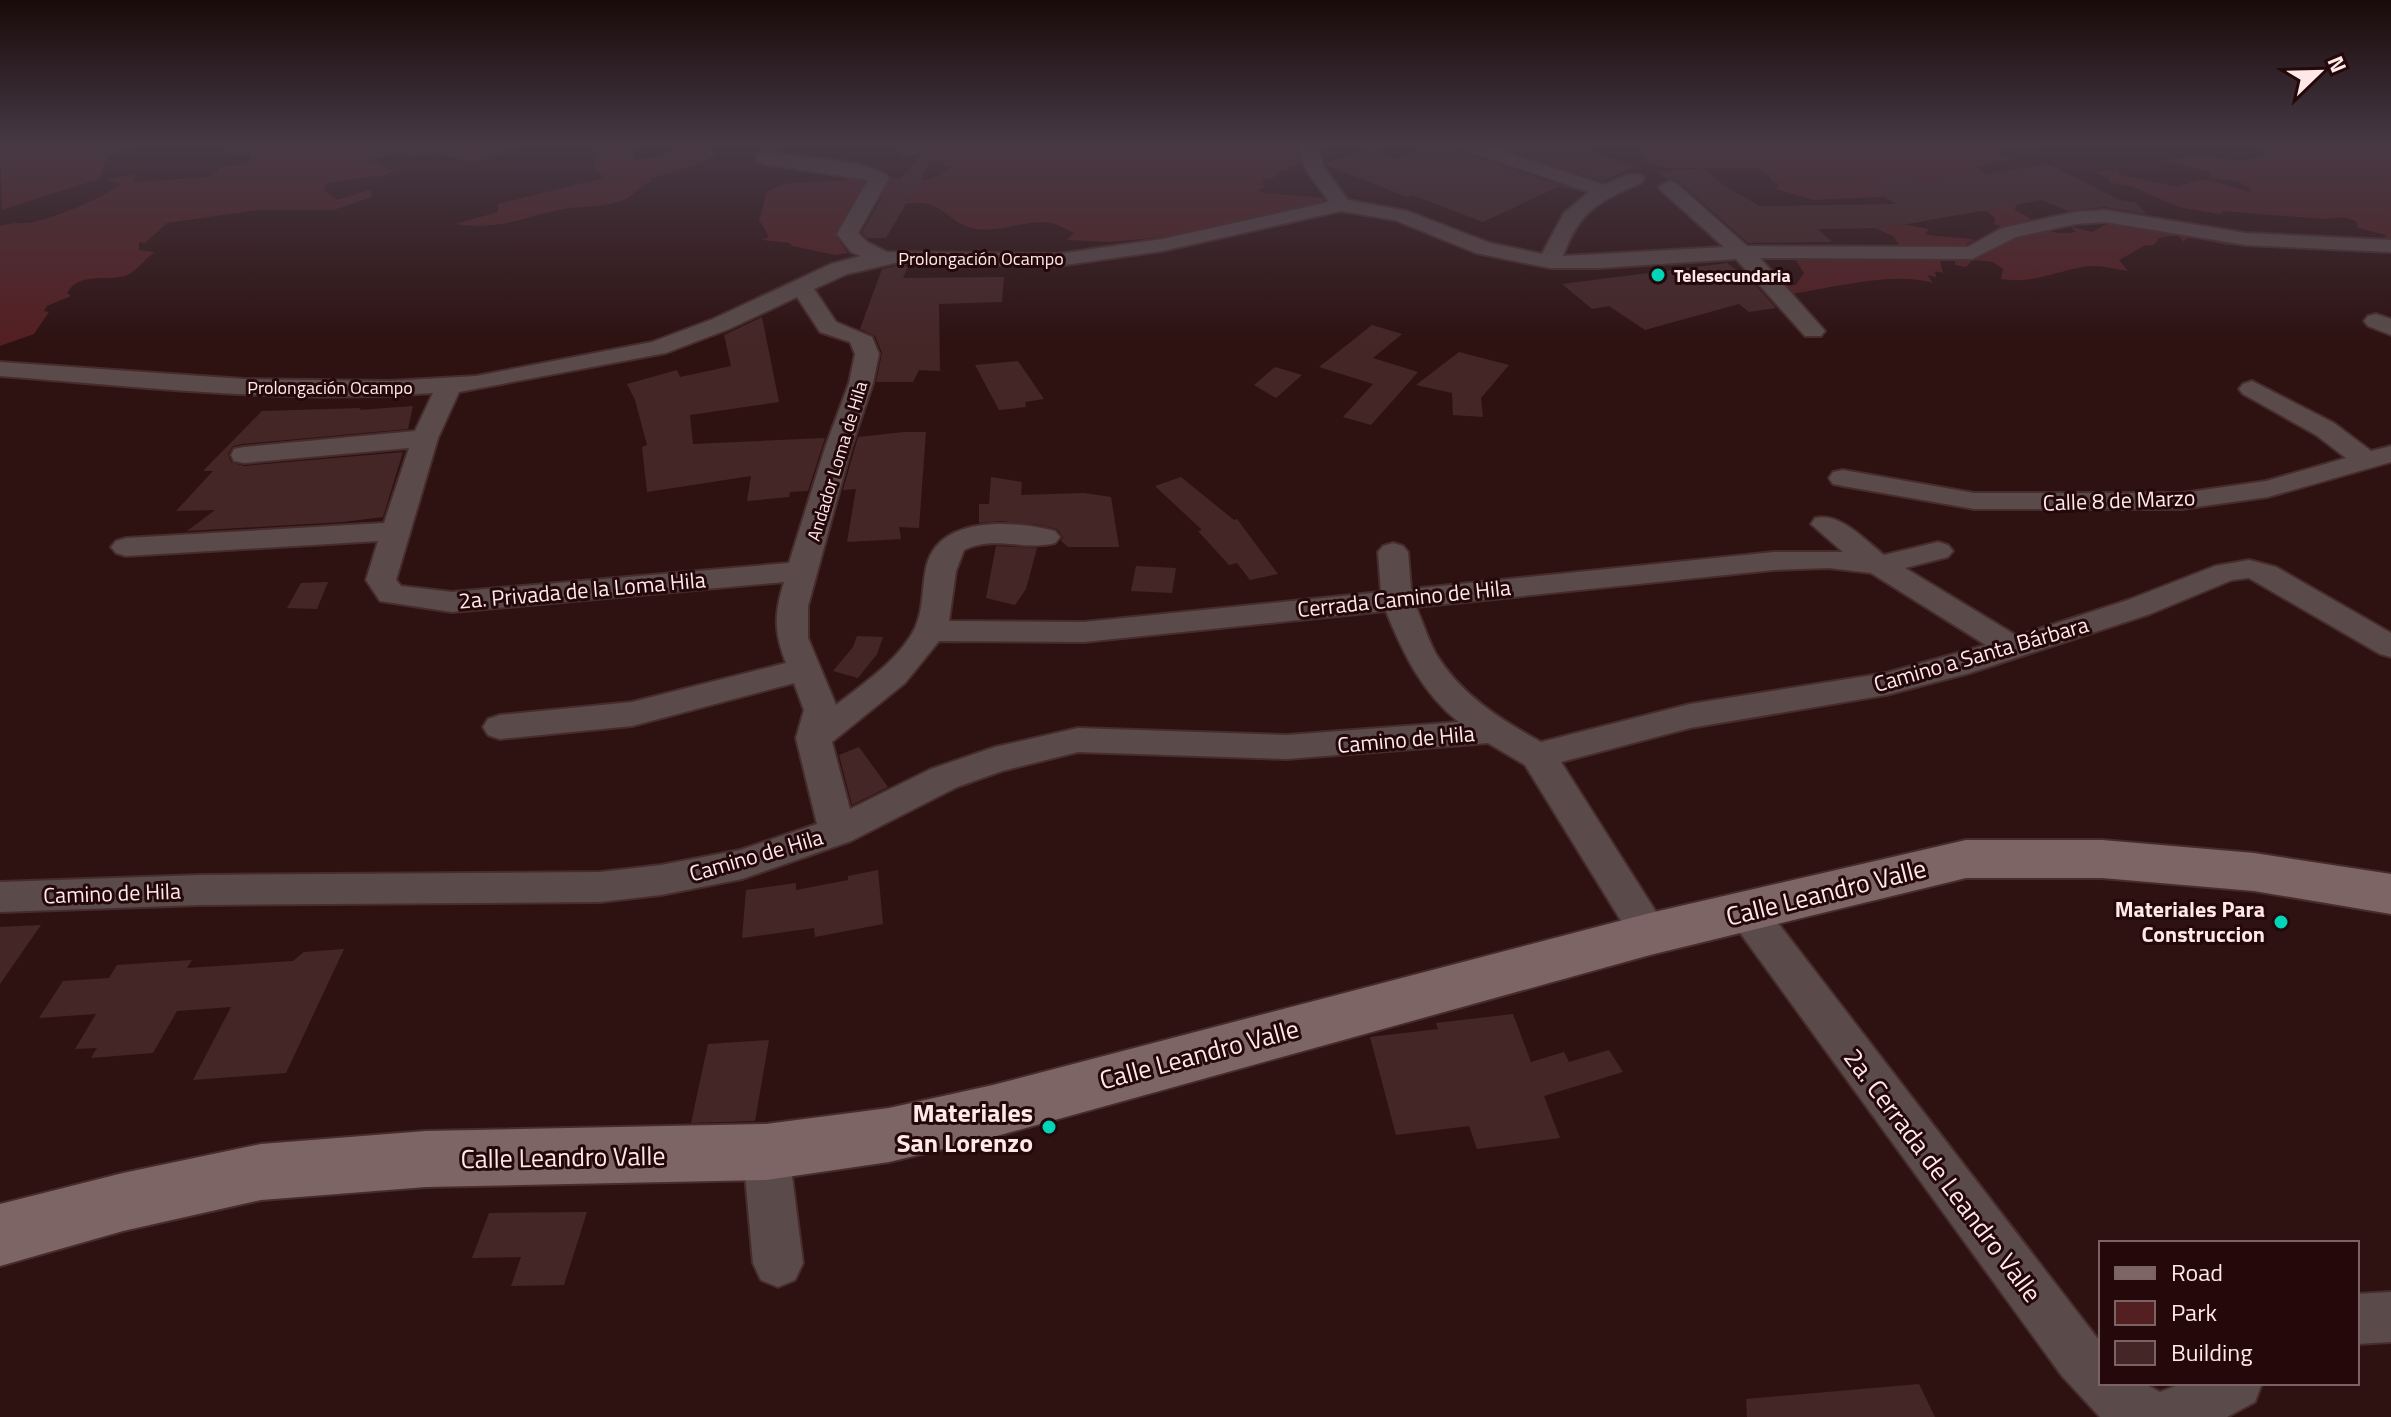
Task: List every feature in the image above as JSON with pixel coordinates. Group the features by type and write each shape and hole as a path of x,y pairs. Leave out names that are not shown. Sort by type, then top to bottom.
{"street":[{"path":"861,209 847,234 859,247 883,258"},
{"name":"Prolongación Ocampo","path":"0,369 244,387 389,389 510,379 658,348 721,324 851,265 883,258 1058,260 1184,241 1323,209"},
{"name":"Prolongación Ocampo","path":"1365,209 1400,215 1484,248 1550,262 1600,262 1742,252 1972,253 2009,232 2075,218 2105,216 2261,240 2391,246"},
{"path":"1550,262 1566,220 1580,209"},
{"path":"1694,209 1742,252 1813,331"},
{"name":"Andador Loma de Hila","path":"801,287 828,327 858,337 864,342 867,354 861,383 838,448 792,606 792,638 821,710 813,738"},
{"name":"2a. Privada de la Loma Hila","path":"449,386 425,438 381,580 391,594 410,599 452,602 526,598 804,571"},
{"path":"2252,389 2378,456"},
{"path":"244,455 425,438"},
{"name":"Calle 8 de Marzo","path":"1843,478 1974,501 2182,501 2268,489 2378,456"},
{"path":"1825,524 1879,565 2012,647"},
{"path":"126,547 395,531"},
{"path":"838,831 813,738 869,699 929,631 937,609 942,561 957,541 993,535 1045,537"},
{"path":"1879,565 1938,551"},
{"name":"Camino de Hila","path":"1393,552 1397,599 1421,657 1437,681 1455,701 1494,731 1537,756 1650,934"},
{"name":"Cerrada Camino de Hila","path":"929,631 1084,632 1802,559 1879,565"},
{"name":"Camino a Santa Bárbara","path":"1537,756 1690,716 1886,684 2139,607 2226,572 2249,569 2265,573 2391,647"},
{"path":"500,727 632,714 803,670"},
{"name":"Camino de Hila","path":"0,897 200,890 600,887 661,880 742,864 838,831 944,778 1008,756 1078,740 1287,747 1494,731"},
{"name":"Calle Leandro Valle","path":"0,1235 123,1202 261,1172 426,1159 766,1152 889,1135 993,1111 1650,934 1966,859 2132,862 2254,872 2391,894"},
{"name":"2a. Cerrada de Leandro Valle","path":"1747,912 2099,1382"},
{"path":"766,1152 778,1263"},
{"path":"2359,1319 2391,1317"},
{"name":"2a. Cerrada de Leandro Valle","path":"2102,1385 2135,1411 2156,1417"},
{"path":"2163,1417 2182,1413 2232,1385"}],"green space":[{"path":"72,209 337,209 257,210 167,223 145,243 139,242 139,250 155,252 133,272 125,276 78,282 67,293 71,296 47,306 44,311 49,312 34,334 0,346 0,226 33,222"},
{"path":"498,209 563,209 486,226 455,224 498,212"},
{"path":"762,209 872,209 838,239 848,253 835,255 790,243 761,240 769,237 759,220"},
{"path":"939,209 1312,209 1198,234 1109,242 1067,240 1074,233 1051,223 985,230 957,222"},
{"path":"1948,209 2015,209 2056,233 2076,232 2070,226 2092,232 2124,218 2150,216 2195,222 2192,225 2244,239 2242,245 2226,245 2188,236 2184,242 2177,235 2159,238 2154,245 2144,246 2119,260 2128,271 2089,266 2032,279 2012,280 2001,279 2003,269 1993,262 1972,260 1966,267 1955,265 1955,259 1940,261 1943,273 1935,271 1936,277 1927,275 1933,283 1879,280 1782,295 1783,286 1796,285 1804,273 1795,259 1889,254 1900,246 1893,236 1872,227 1876,219 1929,229 1925,234 1975,240 1966,244 1971,246 2008,230 1994,224 1995,218 1986,211"},
{"path":"2191,209 2391,209 2391,241 2384,238 2386,235 2358,228 2356,221 2343,217 2325,219 2222,211 2218,214"}],"building":[{"path":"875,209 903,209 886,238 867,238 862,232"},
{"path":"1449,209 1511,209 1483,222"},
{"path":"1710,209 1991,209 1885,228 1818,229 1832,242 1748,243"},
{"path":"2118,209 2142,209 2147,214"},
{"path":"1727,263 1752,281 1776,308 1749,312 1739,304 1645,330 1609,306 1592,309 1562,284"},
{"path":"908,266 903,278 1004,277 1002,302 939,304 940,371 919,370 913,382 876,382 882,353 875,336 860,329 882,269"},
{"path":"762,317 779,402 690,415 693,444 825,438 808,491 790,492 789,497 747,501 751,476 647,492 642,447 647,445 635,400 627,384 677,370 680,377 731,366 724,335"},
{"path":"1372,325 1402,334 1373,358 1418,372 1371,425 1343,417 1373,384 1319,367"},
{"path":"1459,352 1509,365 1481,398 1483,417 1453,415 1452,393 1416,385"},
{"path":"1018,361 1044,399 1025,402 1026,407 999,410 975,365"},
{"path":"1275,367 1302,375 1276,398 1254,385"},
{"path":"413,406 408,429 243,444 233,446 228,454 231,462 244,466 403,452 383,517 187,531 215,510 176,511 213,471 203,471 262,411"},
{"path":"926,432 919,528 899,527 901,539 847,542 856,489 843,490 858,437"},
{"path":"991,477 1022,482 1021,495 1084,493 1111,497 1119,547 1068,547 1061,541 1063,537 1057,529 1002,521 979,523 979,504 989,504"},
{"path":"1181,477 1234,520 1237,519 1278,574 1250,580 1237,563 1229,565 1198,531 1202,530 1155,486"},
{"path":"996,546 1037,548 1026,589 1015,605 986,598"},
{"path":"1136,566 1176,568 1172,593 1131,591"},
{"path":"328,582 317,609 287,608 301,583"},
{"path":"857,636 883,637 877,654 858,678 833,671 853,647"},
{"path":"859,747 888,787 852,805 839,755"},
{"path":"878,870 883,924 815,937 814,928 742,938 746,890 796,883 796,890 848,880 848,876"},
{"path":"41,925 0,984 0,927"},
{"path":"344,949 286,1073 193,1080 231,1007 177,1011 153,1053 91,1058 97,1048 75,1049 96,1014 39,1018 63,981 109,978 117,965 192,960 187,968 293,961 304,952"},
{"path":"1513,1014 1531,1062 1564,1052 1569,1062 1609,1050 1623,1072 1544,1096 1560,1138 1477,1149 1469,1126 1396,1135 1370,1037 1438,1029 1436,1023"},
{"path":"769,1040 755,1121 691,1123 708,1044"},
{"path":"587,1212 564,1285 511,1286 521,1257 472,1258 489,1213"},
{"path":"1919,1384 1935,1417 1747,1417 1746,1399"}],"place":[{"name":"Telesecundaria","path":"1658,275"},
{"name":"Materiales Para Construccion","path":"2281,922"},
{"name":"Materiales San Lorenzo","path":"1049,1127"}]}
